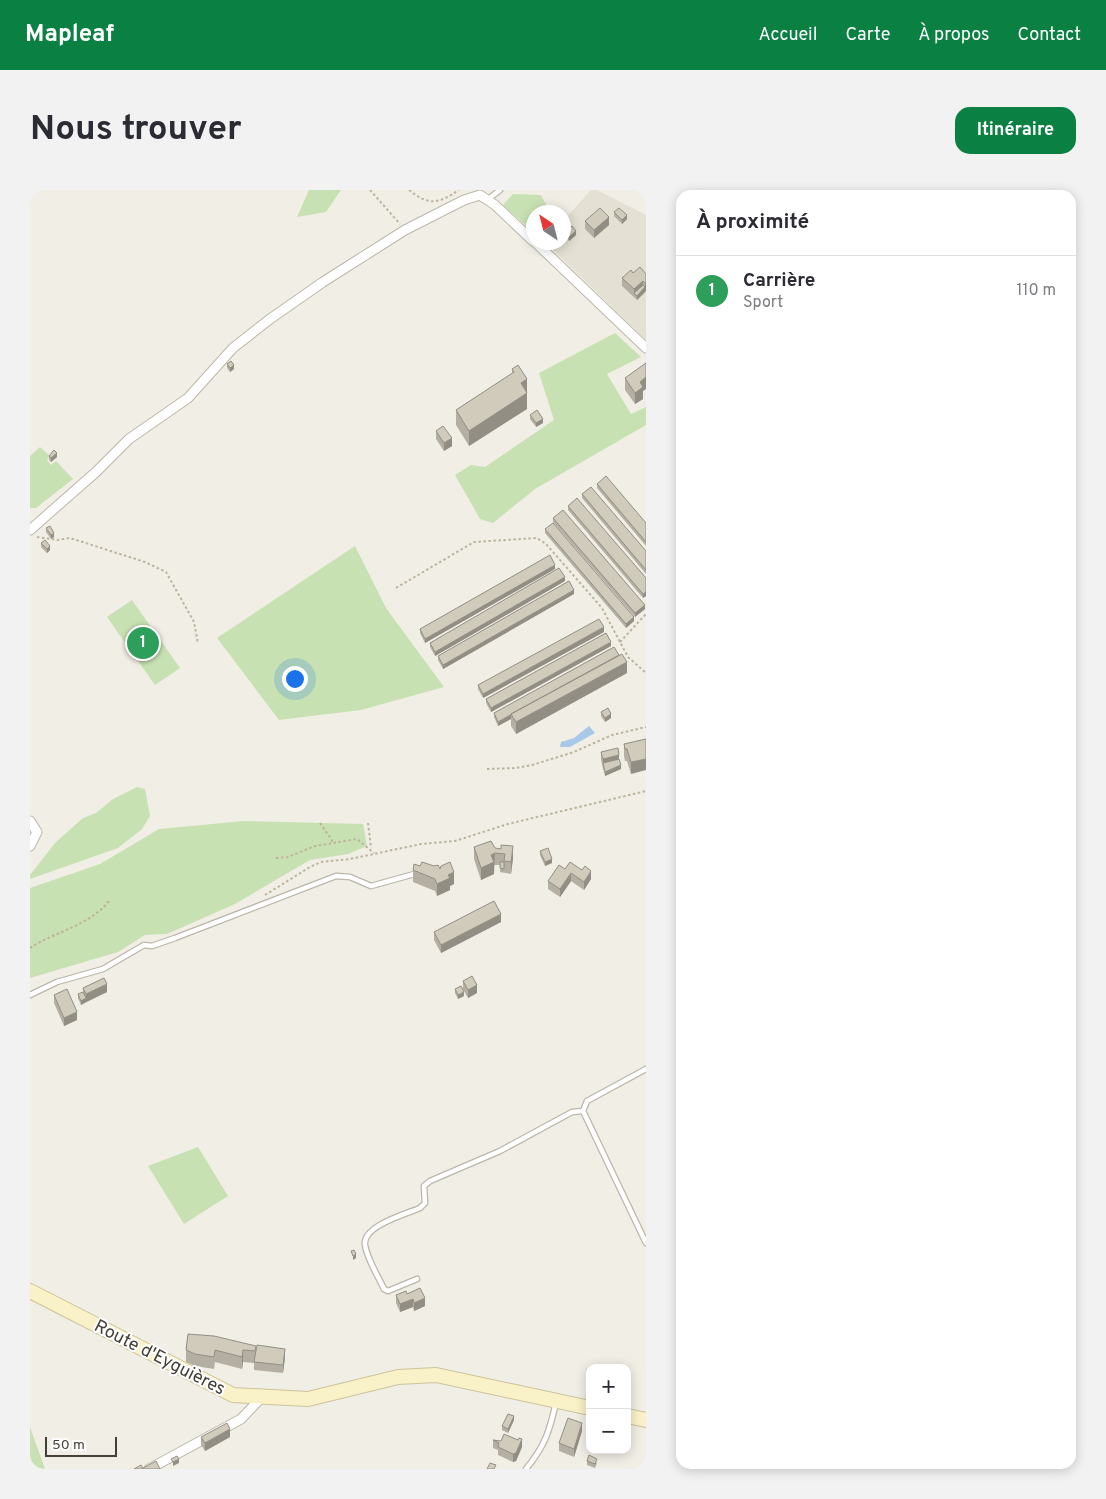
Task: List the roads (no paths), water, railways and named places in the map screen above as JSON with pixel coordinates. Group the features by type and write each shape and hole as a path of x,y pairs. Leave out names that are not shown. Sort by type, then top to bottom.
{"main road":[{"name":"Route d'Eyguières","path":"30,1291 233,1395 261,1398 308,1399 398,1377 436,1375 586,1407"},
{"path":"631,1417 646,1420"}],"street":[{"path":"30,530 96,472 129,439 188,398 234,348 323,282 404,230 464,200 480,196 526,235"},
{"path":"542,250 646,348"},
{"path":"30,820 37,832 30,846"},
{"path":"149,1469 241,1419 261,1398"}],"lane":[{"path":"487,200 500,190"},
{"path":"30,994 57,982 103,969 144,945 152,946 175,938 336,876 350,877 371,886 427,869"},
{"path":"646,1069 587,1101 583,1110 646,1243"},
{"path":"417,1279 388,1291 384,1288 364,1244 366,1234 373,1228 420,1208 426,1203 424,1186 430,1181 500,1151 572,1112 583,1110"},
{"path":"526,1469 542,1450 552,1423 556,1400"}],"water":[{"path":"589,726 595,733 570,747 560,747 561,742 574,738"}],"place":[{"name":"Carrière","path":"143,643"}]}
